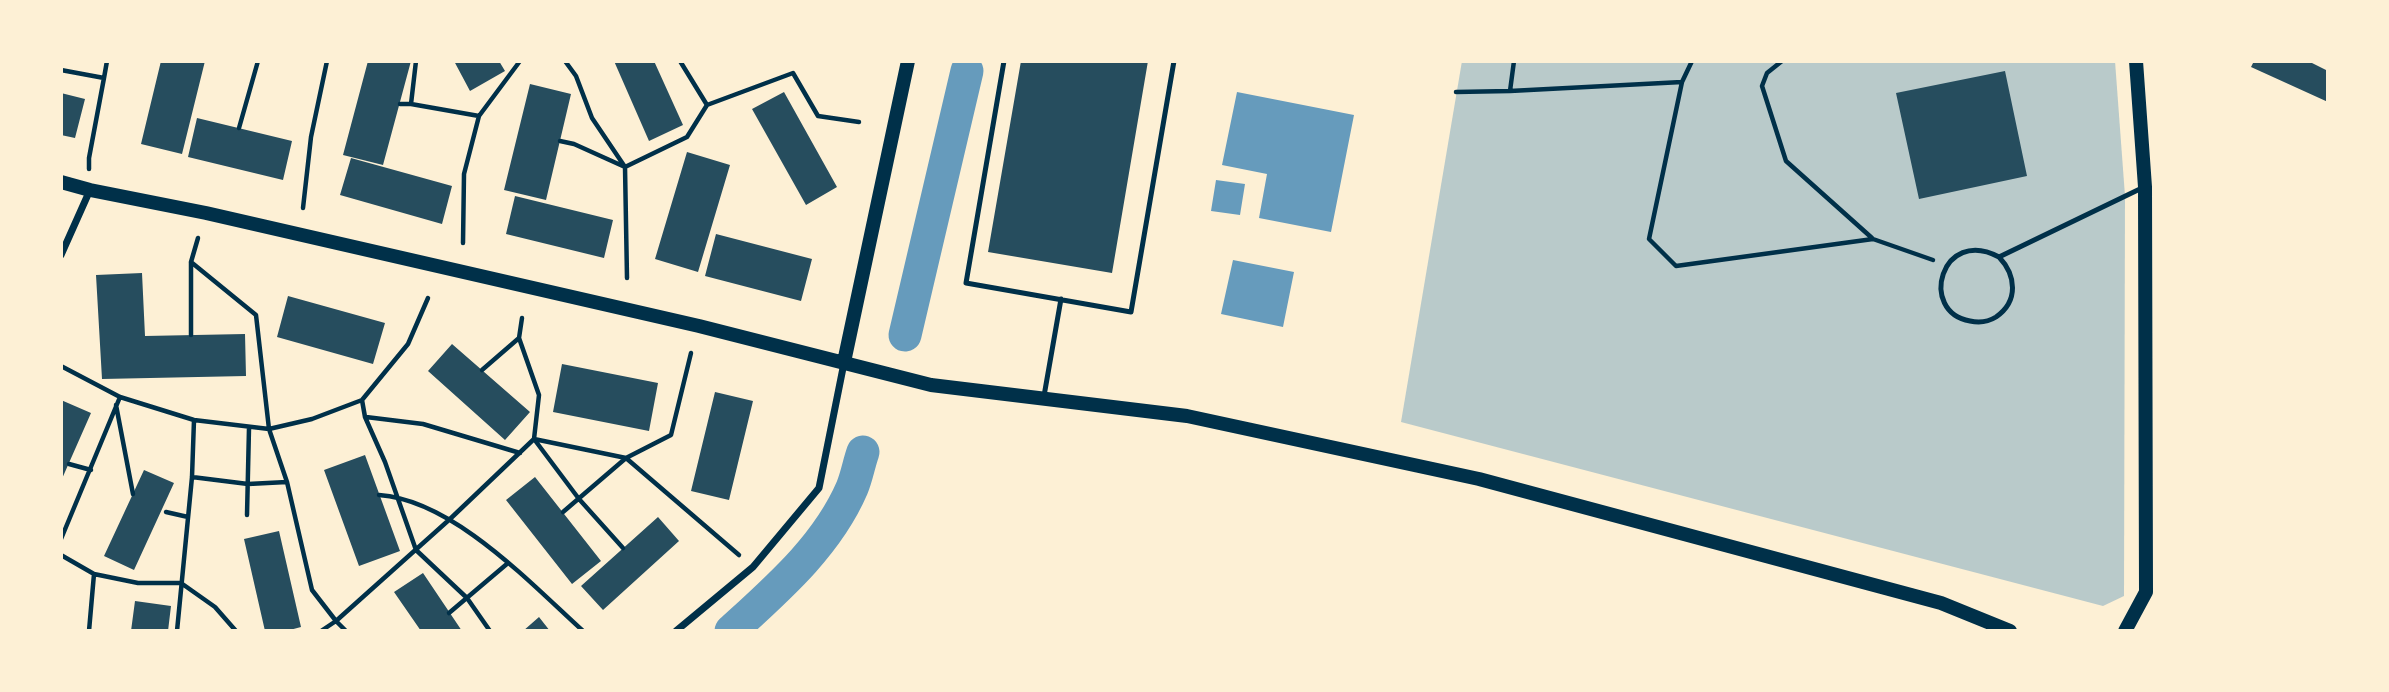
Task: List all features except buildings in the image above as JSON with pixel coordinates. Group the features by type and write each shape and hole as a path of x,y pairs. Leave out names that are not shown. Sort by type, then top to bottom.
{"main road":[{"path":"844,362 908,61"},
{"path":"2126,631 2146,592 2145,187 2136,61"},
{"path":"61,182 699,326 931,386 1187,415 1479,479 1941,603 2010,631"}],"street":[{"path":"61,255 90,190"},
{"path":"676,631 753,567 819,488 844,362"}],"lane":[{"path":"1004,61 966,283 1130,312 1174,61"},
{"path":"1999,257 2145,187"},
{"path":"1965,251 1988,251 1999,257 2008,266 2013,278 2010,302 1992,319 1967,321 1956,316 1942,298 1940,286 1947,265 1965,251"},
{"path":"1043,399 1061,299"}],"path":[{"path":"90,190 89,158 107,61"},
{"path":"239,128 258,61"},
{"path":"303,208 311,137 327,61"},
{"path":"411,104 416,61"},
{"path":"463,243 464,174 480,116 520,61"},
{"path":"565,61 576,76 592,118 625,167 627,278"},
{"path":"680,61 707,105"},
{"path":"1510,91 1514,61"},
{"path":"1692,61 1682,82 1649,239 1676,266 1872,239"},
{"path":"1782,61 1768,73 1762,86 1786,161 1872,239 1947,265"},
{"path":"61,70 104,78"},
{"path":"560,141 574,144 625,167 687,138 707,105 793,73 818,116 859,122"},
{"path":"1456,92 1682,82"},
{"path":"400,104 480,116"},
{"path":"191,335 191,262 198,237"},
{"path":"191,262 256,315 269,429 287,482 312,590 346,631"},
{"path":"61,366 120,397 194,421 269,429 312,419 362,400 408,344 428,298"},
{"path":"321,631 416,550 534,439 539,395 519,338 522,318"},
{"path":"482,370 519,338"},
{"path":"563,512 626,458 671,435 691,353"},
{"path":"61,540 64,525 91,470 120,397"},
{"path":"362,400 365,417 398,496 416,550 467,598 489,631"},
{"path":"116,404 133,494"},
{"path":"365,417 423,424 520,453"},
{"path":"177,631 192,477 194,421"},
{"path":"247,515 249,428"},
{"path":"534,439 626,458 753,567"},
{"path":"534,439 579,499 623,548"},
{"path":"69,464 91,470"},
{"path":"192,477 248,484 287,482"},
{"path":"379,495 398,496 450,519 508,563 583,631"},
{"path":"166,512 188,517"},
{"path":"61,555 94,574 138,583 181,583 215,607 236,631"},
{"path":"449,613 508,563"},
{"path":"89,631 94,574"},
{"path":"335,621 339,631"}],"shaded area":[{"path":"1462,61 2115,61 2125,196 2124,596 2103,606 1401,422"}],"water":[{"path":"1237,92 1354,115 1331,232 1259,218 1267,174 1222,165"},
{"path":"1216,180 1245,184 1240,215 1211,211"},
{"path":"1233,260 1294,272 1283,327 1221,314"}],"waterway":[{"path":"905,335 967,71"},
{"path":"731,631 815,548 842,509 852,488 863,452"}]}
